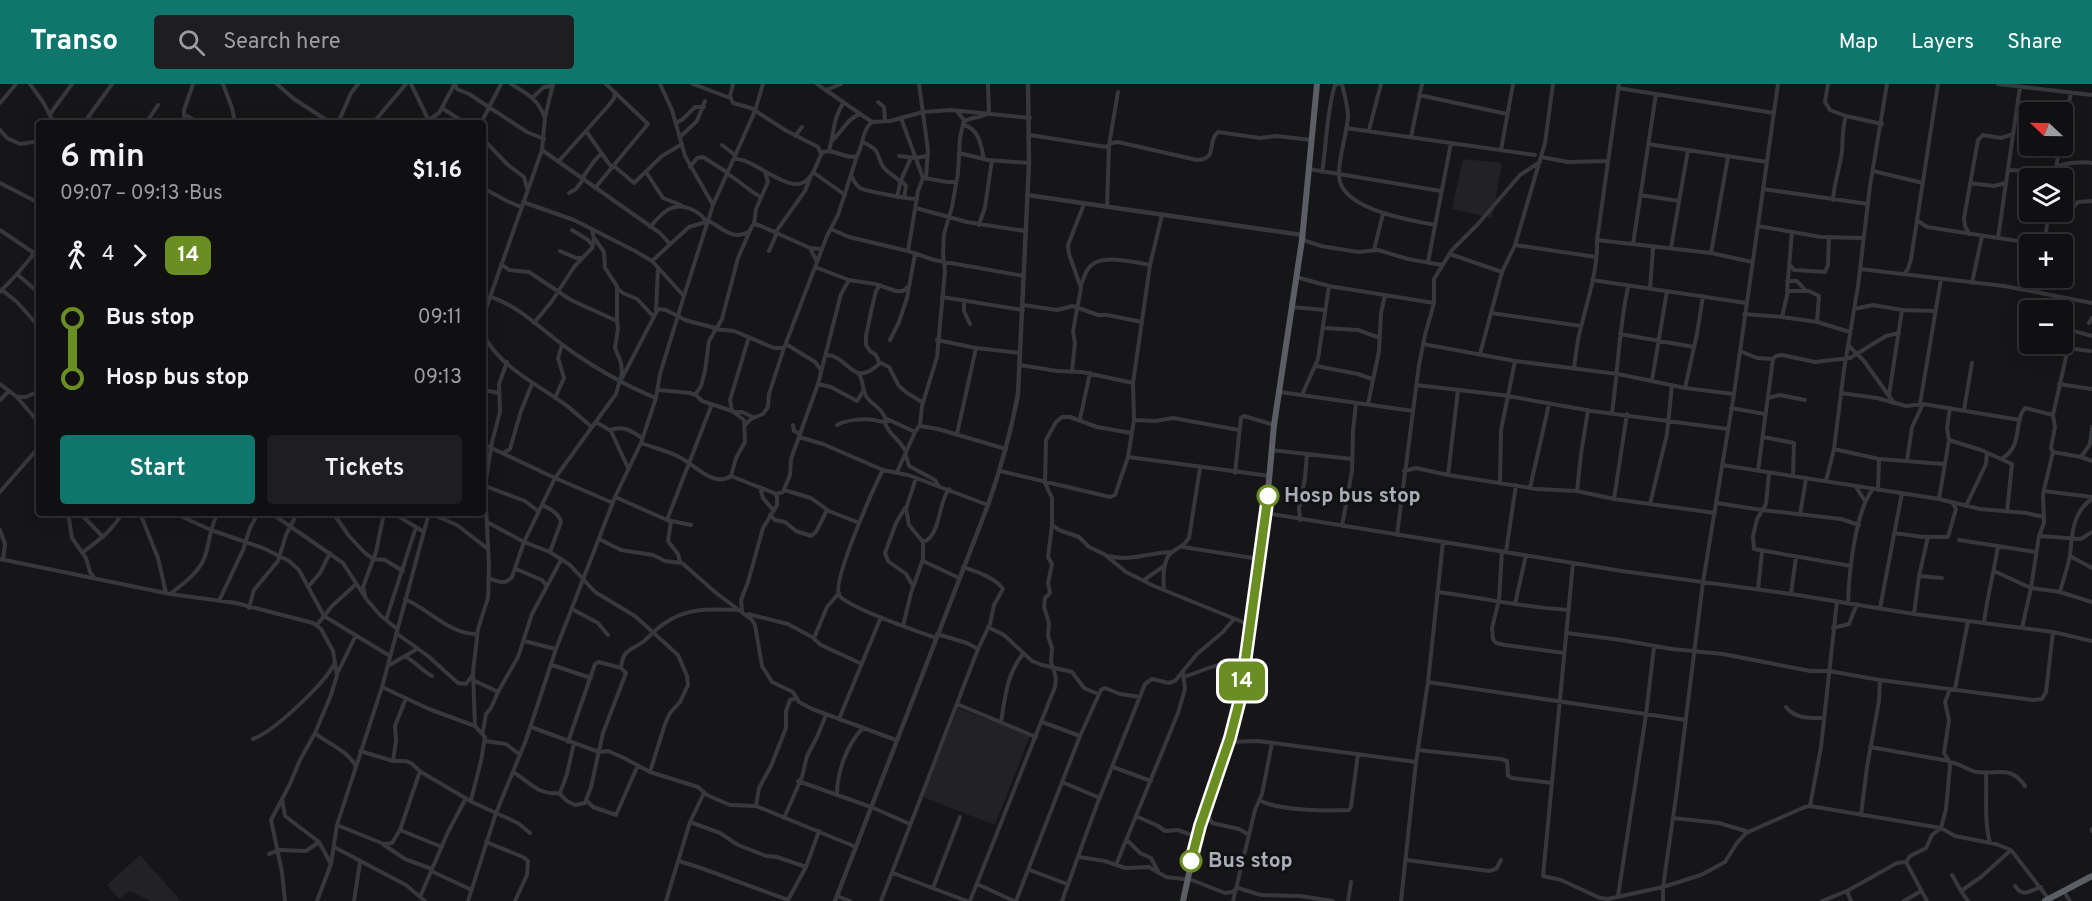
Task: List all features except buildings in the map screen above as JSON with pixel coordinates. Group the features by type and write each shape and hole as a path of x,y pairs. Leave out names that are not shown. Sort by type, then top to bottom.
{"highway":[{"path":"1183,901 1197,837 1229,742 1240,699 1266,513 1274,425 1302,237 1317,84"},
{"path":"2047,900 2092,876"}],"street":[{"path":"0,103 16,84"},
{"path":"30,84 36,86 53,120"},
{"path":"50,114 72,84"},
{"path":"86,120 112,84"},
{"path":"193,84 184,116 194,120"},
{"path":"222,84 234,120"},
{"path":"277,84 294,99 327,120"},
{"path":"339,120 351,93 358,84"},
{"path":"376,120 406,84"},
{"path":"411,84 428,120"},
{"path":"432,120 437,116 455,84"},
{"path":"455,84 457,89 469,94 527,132 544,139"},
{"path":"483,120 501,84"},
{"path":"511,84 533,97 544,117"},
{"path":"595,188 648,124 606,84"},
{"path":"660,84 690,167 713,205"},
{"path":"693,84 698,87 706,86 730,98 733,103 747,106 795,136 818,147 822,155"},
{"path":"730,98 733,84"},
{"path":"468,901 496,813 531,727 556,649 582,580 615,497 642,441 707,221 754,111 763,84"},
{"path":"817,84 872,122 923,112 957,111 1030,118"},
{"path":"825,90 841,84"},
{"path":"908,251 916,207 915,200 924,178 927,156 919,84"},
{"path":"988,84 988,114"},
{"path":"850,901 836,899 988,505 1006,449 1018,394 1020,365 1030,135 1029,84"},
{"path":"1322,172 1329,108 1335,86 1340,84 1348,112 1340,175 1343,186 1350,196 1383,214 1435,225"},
{"path":"1369,130 1381,84"},
{"path":"1411,137 1422,84"},
{"path":"1501,150 1513,84"},
{"path":"1480,354 1502,272 1515,245 1540,159 1553,84"},
{"path":"1663,901 1703,582 1734,394 1778,84"},
{"path":"1828,84 1826,106 1830,110 1882,124"},
{"path":"1826,481 1834,449 1845,358 1887,84"},
{"path":"1904,275 1910,266 1938,84"},
{"path":"1998,84 2092,95"},
{"path":"486,310 542,150 544,117 553,85 544,87 533,97"},
{"path":"1574,368 1596,257 1619,86 1774,113"},
{"path":"1998,238 2020,87"},
{"path":"559,161 613,101 615,92"},
{"path":"1107,208 1109,145 1118,92"},
{"path":"2069,102 2071,93"},
{"path":"1633,244 1656,94"},
{"path":"1419,95 1507,114"},
{"path":"680,137 697,121 705,100"},
{"path":"769,251 776,233 805,191 822,155 829,150 834,119 844,102"},
{"path":"878,102 884,107 885,121"},
{"path":"148,120 158,105"},
{"path":"676,123 695,107 704,107"},
{"path":"442,108 460,120"},
{"path":"897,472 919,426 923,403 936,361 942,297 944,234 956,182 964,123 957,111"},
{"path":"832,140 851,118 860,114"},
{"path":"964,123 971,117 982,117 988,114"},
{"path":"183,120 187,116"},
{"path":"1833,200 1846,116"},
{"path":"901,118 913,158 924,178"},
{"path":"745,425 754,417 762,415 768,407 768,397 785,346 845,195 866,128 872,122"},
{"path":"964,123 975,131 984,159"},
{"path":"795,136 802,127"},
{"path":"1346,128 1535,156"},
{"path":"0,130 7,138 20,144 36,142"},
{"path":"586,131 601,154 633,183 668,151 682,144"},
{"path":"1030,135 1106,147 1118,142 1197,160 1206,159 1209,156 1217,132 1260,138 1277,136 1311,140"},
{"path":"1956,232 1964,224 1978,140 1983,135 2001,138 2013,134"},
{"path":"486,142 508,165 524,177 527,189"},
{"path":"863,142 876,150 883,167 906,186 904,198"},
{"path":"1428,262 1451,143"},
{"path":"1648,144 1767,162"},
{"path":"722,145 735,157 745,159 765,172 793,184 804,183 812,174"},
{"path":"542,150 662,235 670,244"},
{"path":"829,150 849,157 857,156"},
{"path":"1671,248 1688,150"},
{"path":"959,153 984,159 1029,163"},
{"path":"569,193 576,189 601,154"},
{"path":"899,156 913,158 927,156"},
{"path":"2056,166 2058,156"},
{"path":"690,167 697,158 703,157 761,197"},
{"path":"1711,253 1728,157"},
{"path":"897,197 901,181 913,158"},
{"path":"1397,535 1416,385 1423,344 1434,303 1434,279 1449,254 1521,175 1540,159 1568,162 1608,160"},
{"path":"979,225 985,207 992,160"},
{"path":"2056,166 2092,163"},
{"path":"1308,169 1441,191"},
{"path":"2008,170 2019,170"},
{"path":"1873,171 1923,183"},
{"path":"646,172 663,198 697,212 707,221 734,235 742,236 749,232"},
{"path":"694,395 702,382 708,346 722,319 738,258 754,224 756,209 768,182 765,172"},
{"path":"812,174 845,195"},
{"path":"851,176 856,185 869,192 915,200"},
{"path":"924,178 956,182"},
{"path":"0,183 36,201"},
{"path":"1970,183 1994,186 2006,183"},
{"path":"847,189 856,185"},
{"path":"486,189 522,204 558,214 608,237 652,261 684,296"},
{"path":"1763,189 1868,204"},
{"path":"1027,195 1302,237 1321,246 1358,252 1374,250 1442,265"},
{"path":"1640,195 1679,201"},
{"path":"2073,207 2078,202 2092,201"},
{"path":"1080,285 1068,248 1084,204"},
{"path":"650,227 666,210 681,206"},
{"path":"916,207 979,225 1025,231"},
{"path":"1374,250 1383,214"},
{"path":"1000,471 1112,497 1115,495 1128,457 1134,420 1133,382 1150,265 1162,215"},
{"path":"652,261 689,227 707,221"},
{"path":"1917,221 1924,226 2019,241"},
{"path":"754,224 810,248 822,249"},
{"path":"1964,224 1970,234"},
{"path":"1758,226 1829,237 1863,238"},
{"path":"1916,230 1924,226"},
{"path":"592,229 594,238 604,252 605,268 614,278 618,288 623,293 637,299 655,314"},
{"path":"831,229 891,249 908,251 944,262 1024,276"},
{"path":"0,230 36,256"},
{"path":"573,230 593,246"},
{"path":"1782,317 1787,292 1792,232"},
{"path":"1972,283 1982,236"},
{"path":"598,245 608,237"},
{"path":"1789,264 1794,270 1825,272 1828,265 1829,237"},
{"path":"534,323 574,267 593,246 594,238"},
{"path":"1597,240 1711,253 1752,262"},
{"path":"1515,245 1596,257"},
{"path":"810,248 816,265 849,280 880,285 896,291 903,291 909,285"},
{"path":"1650,289 1653,248"},
{"path":"36,251 1,291 17,302 36,324"},
{"path":"560,251 576,258 584,257"},
{"path":"890,340 899,322 915,254"},
{"path":"1449,254 1502,272"},
{"path":"1072,371 1075,343 1073,331 1080,285 1087,270 1098,261 1120,259 1150,265"},
{"path":"501,264 509,270 529,272 578,304 616,321"},
{"path":"655,314 658,268"},
{"path":"1860,269 1972,283 2092,303"},
{"path":"17,274 36,290"},
{"path":"1295,277 1329,286 1434,303"},
{"path":"1907,461 1912,427 1922,404 1941,279"},
{"path":"776,494 784,490 790,475 790,462 818,384 841,294 849,280"},
{"path":"1592,280 1746,303"},
{"path":"1787,281 1797,281 1806,291"},
{"path":"880,285 874,297 865,340 867,348 876,355 880,363 889,367 895,381 907,393 923,403"},
{"path":"1302,395 1316,366 1329,286"},
{"path":"1612,413 1618,374 1620,334 1628,286"},
{"path":"618,288 616,321 618,329 615,348 622,368 620,381"},
{"path":"2038,288 2039,293"},
{"path":"1787,292 1790,290 1806,291 1819,296 1817,322"},
{"path":"1652,380 1667,291"},
{"path":"1368,404 1385,294"},
{"path":"1685,387 1703,296"},
{"path":"491,297 504,303 562,345 620,381 656,398"},
{"path":"942,297 1023,308 1057,310 1071,306 1098,315 1142,322"},
{"path":"964,300 964,312 970,324"},
{"path":"1854,309 1873,305 1902,310 1935,311"},
{"path":"1291,307 1324,310"},
{"path":"488,578 502,583 508,581 516,568 524,542 555,478 614,397 620,381 659,309 666,310 678,318 715,329 734,331 774,348 785,346 815,362 821,371"},
{"path":"1889,395 1902,310"},
{"path":"1491,313 1581,326"},
{"path":"1744,314 1817,322 1850,332"},
{"path":"1323,328 1358,330 1380,338"},
{"path":"2073,331 2092,336"},
{"path":"1740,351 1757,358 1773,359 1778,355 1818,362 1856,355 1886,336 1899,333"},
{"path":"1620,334 1694,347"},
{"path":"733,412 730,400 748,337"},
{"path":"486,340 532,384 555,398 592,427"},
{"path":"937,340 976,348 1020,353"},
{"path":"1423,344 1515,361 1618,374 1734,394"},
{"path":"555,398 564,378 558,358 562,345"},
{"path":"1848,345 1864,361 1894,403"},
{"path":"957,434 976,348"},
{"path":"2073,349 2090,351"},
{"path":"2022,628 2044,517 2044,491 2055,427 2052,415 2066,354"},
{"path":"826,356 836,357 849,369 858,373 863,380 868,399 880,407 887,422 888,432 902,443 909,466 934,480 939,486"},
{"path":"1758,471 1773,359"},
{"path":"1500,482 1500,434 1515,361"},
{"path":"486,472 500,412 499,384 507,362"},
{"path":"858,373 873,370 880,363"},
{"path":"1964,410 1972,363"},
{"path":"1020,365 1090,373 1133,382"},
{"path":"1316,366 1372,379"},
{"path":"1080,420 1090,373"},
{"path":"0,384 17,397 36,419"},
{"path":"502,453 510,449 532,384"},
{"path":"818,384 828,385 857,401 864,390"},
{"path":"2059,384 2092,388"},
{"path":"1416,385 1507,396 1588,410 1728,429"},
{"path":"1650,504 1669,420 1672,385"},
{"path":"610,430 626,429 642,441 682,458 718,479 731,476 735,460 745,442 745,425 741,417 700,400 694,395 658,390"},
{"path":"1448,476 1458,390"},
{"path":"0,400 9,391"},
{"path":"486,391 499,393"},
{"path":"17,397 26,397 36,392"},
{"path":"1280,392 1413,411"},
{"path":"1841,393 1877,398 1906,406 1922,404 2020,420"},
{"path":"1768,398 1780,395 1805,400"},
{"path":"1342,526 1351,482 1356,403"},
{"path":"680,562 678,554 668,541 669,521 712,404"},
{"path":"1530,488 1549,404"},
{"path":"1731,408 1765,414"},
{"path":"1939,499 1949,440 1947,428 1950,408"},
{"path":"2001,459 2013,446 2019,432 2022,411 2025,408 2052,415"},
{"path":"1577,491 1588,410"},
{"path":"733,412 754,417"},
{"path":"1614,499 1627,414"},
{"path":"1235,473 1240,419 1244,416 1274,425"},
{"path":"893,873 969,901 1055,687 1056,680 1047,634 1049,625 1044,603 1045,597 1050,593 1048,589 1052,564 1048,557 1052,525 1052,498 1045,483 1046,440 1049,432 1062,417 1080,420 1097,427 1131,433"},
{"path":"1134,420 1155,421 1173,418 1239,430"},
{"path":"837,425 841,422 870,419 887,422 915,432"},
{"path":"596,422 610,430 616,438 628,469"},
{"path":"793,425 794,430 800,436 883,470 916,478 988,505"},
{"path":"919,426 957,434 1006,449"},
{"path":"2081,457 2090,444 2092,427"},
{"path":"1763,437 1794,443 1793,476"},
{"path":"1949,440 2013,465 2007,512"},
{"path":"486,446 613,503"},
{"path":"1834,449 1879,459 1944,464"},
{"path":"1271,450 1353,459"},
{"path":"0,492 35,452"},
{"path":"2052,452 2092,461"},
{"path":"1966,506 1986,464 1987,453"},
{"path":"1300,520 1299,504 1305,478 1307,454"},
{"path":"1128,457 1270,476"},
{"path":"1878,490 1879,459"},
{"path":"1722,465 2044,517"},
{"path":"1105,555 1121,558 1156,552 1173,552 1183,547 1189,538 1200,468"},
{"path":"1404,471 1416,468 1448,476 1530,488 1577,491 1614,499 1716,513"},
{"path":"814,638 827,607 838,593 838,583 859,523 883,470"},
{"path":"1769,473 1766,502 1756,521 1752,542 1754,549 1851,566"},
{"path":"731,476 776,494"},
{"path":"913,587 906,574 888,561 885,554 896,523 906,508 916,478"},
{"path":"1800,514 1806,479"},
{"path":"1516,485 1492,637 1495,641 1520,648 1564,653"},
{"path":"486,486 525,501 538,511"},
{"path":"760,487 763,498 775,520 784,522 796,531 811,536 816,532 827,510"},
{"path":"1856,487 1865,501"},
{"path":"923,542 930,537 940,516 945,493 949,489"},
{"path":"1848,602 1855,536 1865,501 1872,489"},
{"path":"784,490 811,498 827,510 859,523"},
{"path":"2044,491 2092,498"},
{"path":"1880,608 1902,493"},
{"path":"740,611 741,600 763,528 777,502 776,494"},
{"path":"615,497 669,521 691,525"},
{"path":"2060,592 2070,556 2075,521 2084,504 2092,498"},
{"path":"1717,502 1762,510 1841,519 1859,525"},
{"path":"1894,533 1948,537 1956,510 1952,502"},
{"path":"475,726 473,678 477,634 486,607 488,578 486,504"},
{"path":"542,505 561,519 550,552"},
{"path":"903,626 913,587 923,561 923,542 908,522 906,508"},
{"path":"1266,513 1573,563 1848,602 1914,614 2053,632 2092,640"},
{"path":"68,516 72,538 88,561 91,574 96,578"},
{"path":"83,516 103,537"},
{"path":"82,552 103,537 120,516"},
{"path":"141,516 158,558 168,593"},
{"path":"181,516 280,556 296,567 324,616 390,656"},
{"path":"168,593 201,565 217,516"},
{"path":"219,601 257,516"},
{"path":"275,516 346,566 355,585 366,600 417,649 432,676"},
{"path":"249,608 254,590 276,565 282,544 296,516"},
{"path":"335,516 354,542 374,559 385,560 403,571"},
{"path":"366,600 363,587 374,559 383,516"},
{"path":"398,516 424,532"},
{"path":"317,901 331,864 338,825 382,687 428,516"},
{"path":"436,516 457,525 488,550"},
{"path":"487,522 524,542 550,552 576,570 582,580 598,595 635,616 678,655 688,683 680,702 670,713 665,724 650,772"},
{"path":"1052,525 1079,537 1089,547 1143,581 1250,625"},
{"path":"386,620 416,527"},
{"path":"0,530 6,544 2,560 219,601 317,625 327,640 335,661 337,675"},
{"path":"2039,536 2081,539 2092,532"},
{"path":"1914,614 1919,576 1928,537"},
{"path":"599,538 624,551 680,562 740,611 785,622 822,645 862,664"},
{"path":"1959,540 2036,552"},
{"path":"1401,901 1443,542"},
{"path":"1984,623 1998,546"},
{"path":"1183,547 1259,560"},
{"path":"1143,581 1164,567 1173,552"},
{"path":"1758,589 1762,552"},
{"path":"308,588 320,573 330,553"},
{"path":"1515,604 1526,555"},
{"path":"2070,556 2092,568"},
{"path":"1791,594 1796,557"},
{"path":"334,847 406,885 422,899 431,870 468,799 485,741 482,730 484,717 518,657 530,620 561,560"},
{"path":"923,561 959,578"},
{"path":"1573,563 1544,876 1561,880 1600,898 1608,899 1663,887 1691,879 1719,866 1728,858 1741,837 1810,806 1941,828 1955,836 2011,850 2041,887 2047,900"},
{"path":"881,901 988,627 994,605 1001,594 1002,586 988,577 963,567"},
{"path":"1164,567 1164,590"},
{"path":"516,568 537,577 547,586"},
{"path":"1994,571 2031,588 2060,592 2092,602"},
{"path":"1919,576 1942,578"},
{"path":"317,625 355,585"},
{"path":"1437,592 1569,610"},
{"path":"838,593 843,599 903,626 967,643 978,649"},
{"path":"405,599 420,606 459,632 468,635 477,634"},
{"path":"1810,806 1821,747 1837,601"},
{"path":"1833,628 1849,624 1857,604"},
{"path":"572,609 598,622 608,635"},
{"path":"621,668 627,651 668,621 694,610 740,611"},
{"path":"747,614 755,625 759,651 772,683 793,692 801,704 896,740"},
{"path":"839,719 881,617"},
{"path":"1116,865 1181,706 1185,689 1184,675 1197,654 1221,634 1234,619"},
{"path":"1822,901 1898,863 1905,862 1910,856 1927,846 1932,835 1941,828 1947,805 1951,770 1944,753 1949,720 1945,705 1947,693 1953,689 1968,621"},
{"path":"988,627 1004,635 1032,661 1072,672 1084,688 1098,694"},
{"path":"1567,633 1695,651 1810,671 1829,671 2027,700 2042,699 2048,687 2053,632"},
{"path":"285,901 278,850 271,824 273,816 315,733 337,675 356,635"},
{"path":"524,641 556,649"},
{"path":"1618,896 1646,715 1654,647"},
{"path":"387,667 417,649"},
{"path":"1001,722 1006,688 1016,662 1023,654"},
{"path":"406,657 424,662 458,683 466,684 473,678"},
{"path":"253,739 274,725 311,693 333,667 335,661"},
{"path":"560,793 567,801 575,805 582,805 587,801 607,722 626,673 625,670 598,662 595,664 568,742"},
{"path":"551,664 591,678"},
{"path":"1062,901 1145,684 1153,679 1171,683 1184,675 1217,664 1245,665"},
{"path":"473,678 498,692"},
{"path":"1861,815 1880,680"},
{"path":"1428,682 1686,720"},
{"path":"382,687 475,726 484,735"},
{"path":"977,884 1015,901 1030,870 1062,782 1098,694 1105,688 1120,694 1140,697"},
{"path":"393,761 396,741 395,726 406,698"},
{"path":"756,806 759,788 771,766 786,728 788,705 791,699 796,698"},
{"path":"957,704 1036,737"},
{"path":"1786,707 1797,716 1824,718"},
{"path":"784,818 798,781 802,777 807,756 826,715"},
{"path":"1042,722 1080,736"},
{"path":"531,727 599,752 606,751 650,772 698,787 704,793 730,805 756,806 856,847"},
{"path":"837,795 838,781 850,745 863,728"},
{"path":"315,733 345,753 355,766"},
{"path":"485,741 506,744 520,755"},
{"path":"1229,742 1258,741 1416,762"},
{"path":"560,793 574,743"},
{"path":"1233,901 1255,808 1269,766 1272,743"},
{"path":"1870,747 1961,764 1971,771 1986,774 1995,771 2013,774 2020,778 2025,786"},
{"path":"1418,750 1501,759 1507,761 1508,776 1512,778 1552,783"},
{"path":"360,751 393,761 406,761 468,799 518,823 530,833"},
{"path":"1259,800 1267,804 1300,809 1349,810 1358,754"},
{"path":"587,801 593,807 616,815 638,765"},
{"path":"1113,767 1151,781"},
{"path":"384,844 392,843 400,830 420,771"},
{"path":"513,772 542,792 560,793"},
{"path":"1986,774 1988,800 1986,826 1990,843"},
{"path":"798,781 871,807 910,824"},
{"path":"1062,782 1100,798"},
{"path":"666,901 690,822 704,793"},
{"path":"282,798 286,818 319,842 331,864"},
{"path":"1206,810 1212,823 1239,829 1249,835"},
{"path":"1136,816 1165,831 1178,830 1197,837"},
{"path":"933,888 960,817"},
{"path":"1673,818 1719,823 1749,832"},
{"path":"690,822 720,833 766,856 777,857 806,867"},
{"path":"338,825 384,844 405,859 472,890"},
{"path":"400,830 442,847"},
{"path":"679,861 788,901 806,867 819,831"},
{"path":"1127,840 1140,853 1151,858 1159,874"},
{"path":"269,854 278,850 302,851 310,849 319,842"},
{"path":"486,842 528,861 527,875 515,901"},
{"path":"1961,891 1981,878 2011,850"},
{"path":"1079,857 1130,868 1149,867 1166,877 1188,879 1225,893 1242,888 1268,895 1300,896 1333,901"},
{"path":"1407,860 1489,871 1496,869 1501,860"},
{"path":"354,901 360,862"},
{"path":"1905,862 1927,901"},
{"path":"1030,870 1067,884"},
{"path":"1952,875 1968,901"},
{"path":"1348,901 1351,882"},
{"path":"2015,886 2023,893 2041,887"},
{"path":"1846,891 1851,901"},
{"path":"1904,901 1921,891"},
{"path":"2064,891 2070,901"},
{"path":"1268,895 1268,901"}],"shaded area":[{"path":"1463,159 1502,163 1492,218 1452,209"},
{"path":"958,708 1030,736 995,825 923,797"},
{"path":"140,855 181,901 151,901 129,891 119,899 107,885"}],"bus line":[{"name":"14","path":"1191,861 1240,699 1268,496"}],"place":[{"name":"Hosp bus stop","path":"1268,496"},
{"name":"Bus stop","path":"1191,861"}]}
